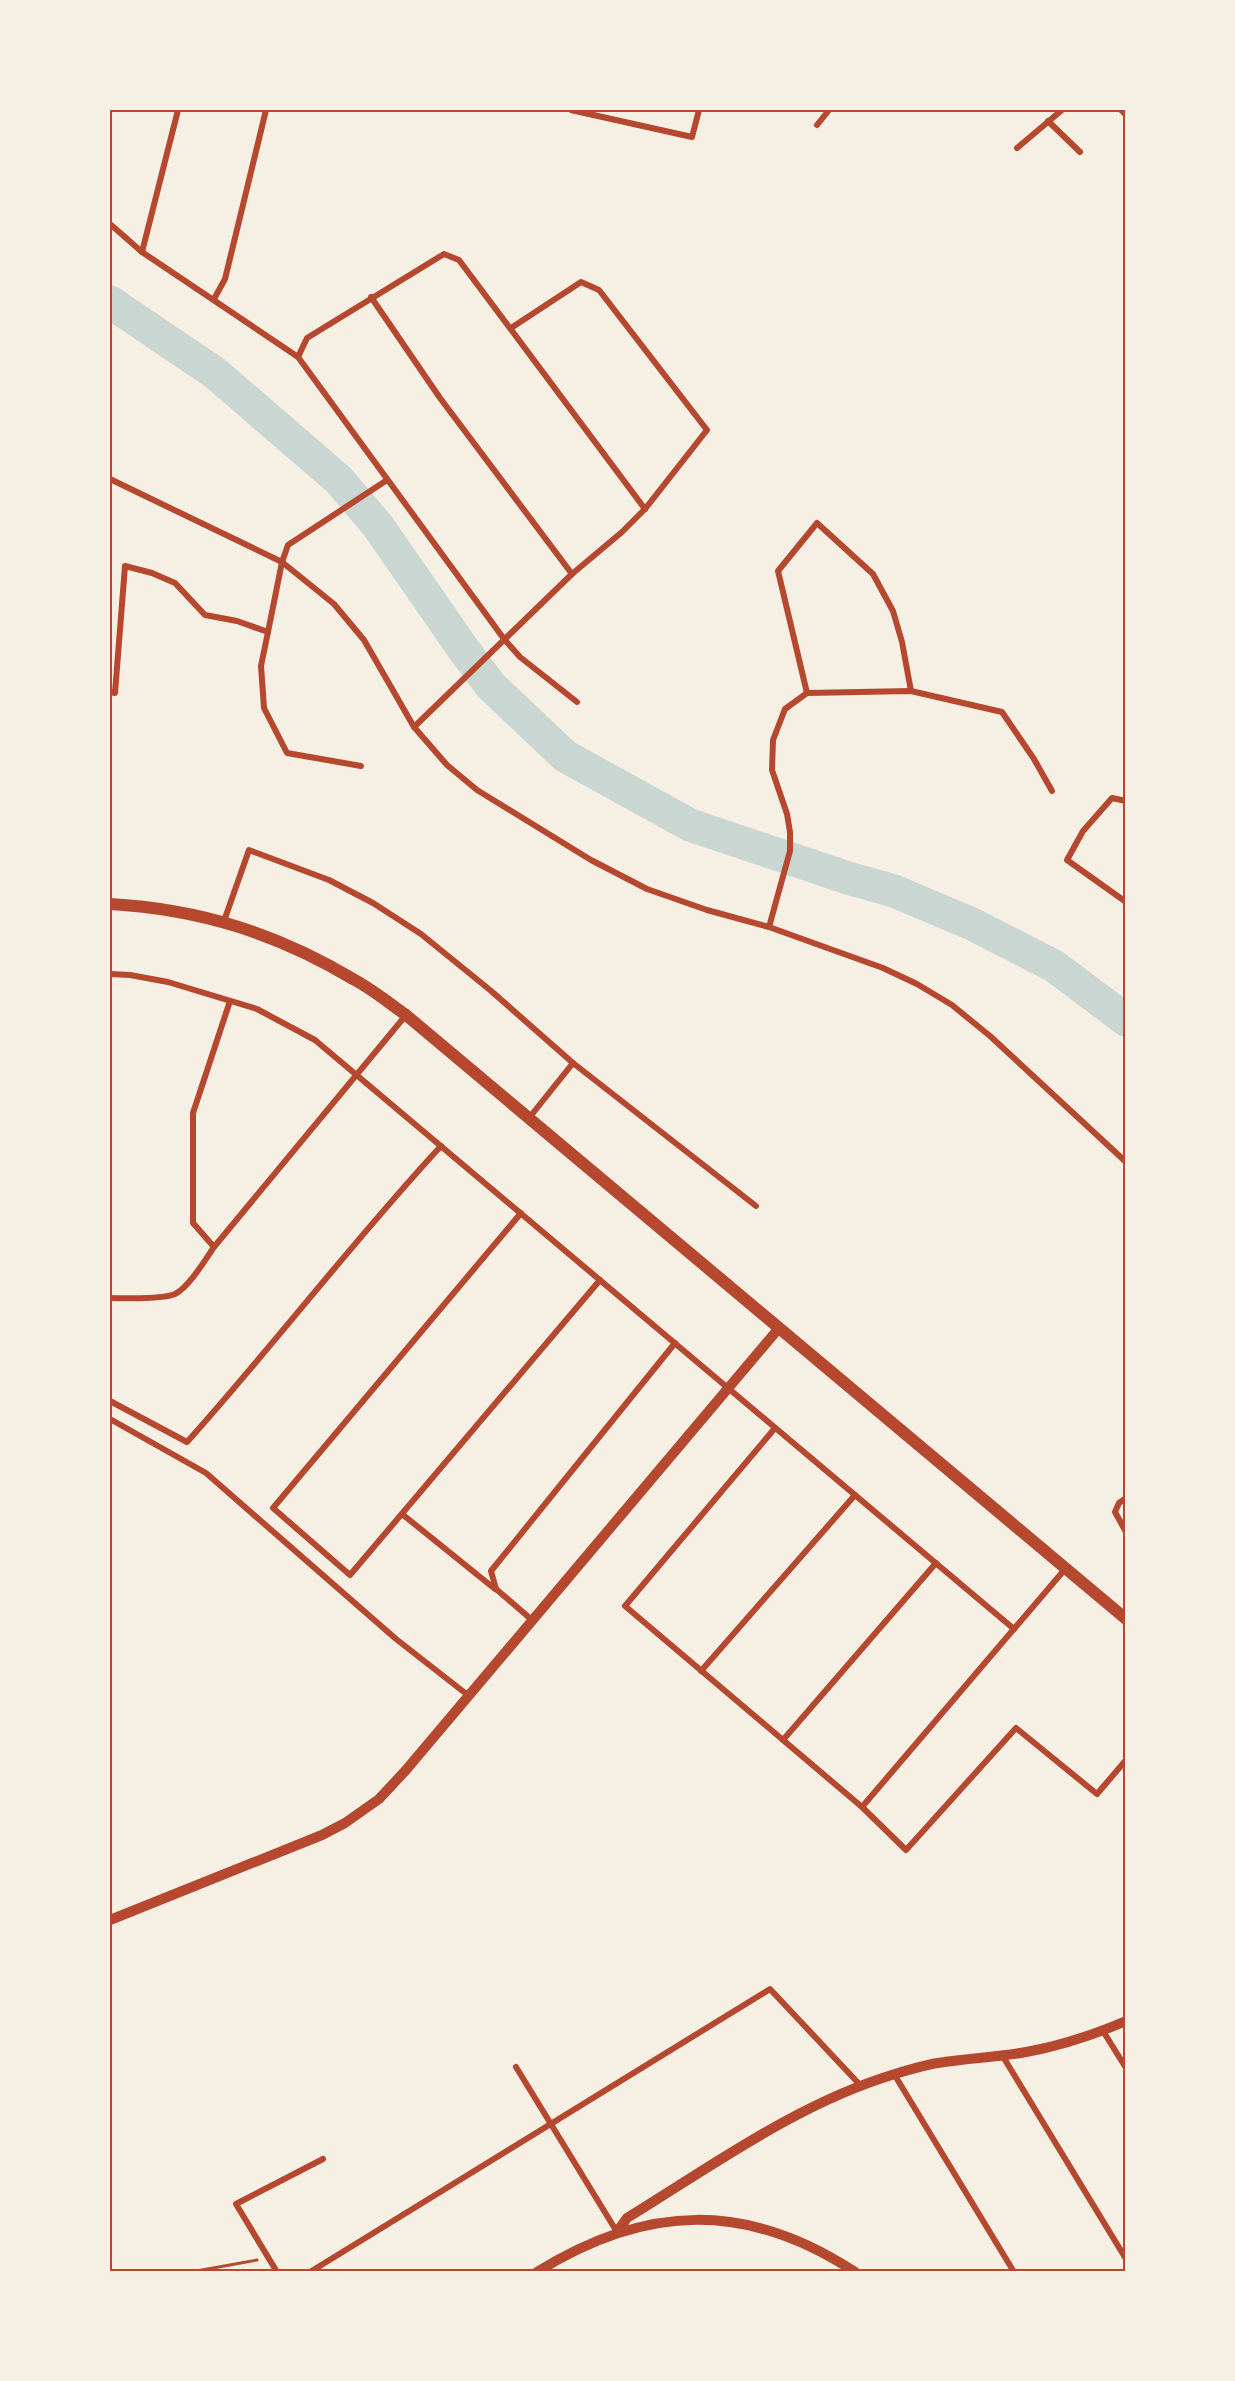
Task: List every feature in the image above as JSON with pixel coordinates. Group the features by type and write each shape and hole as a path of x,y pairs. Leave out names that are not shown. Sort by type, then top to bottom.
{"main road":[{"path":"110,904 164,909 224,921 267,936 353,979 406,1015 1125,1619"}],"street":[{"path":"141,252 178,110"},
{"path":"214,299 225,279 266,110"},
{"path":"571,110 692,137 699,110"},
{"path":"817,125 829,110"},
{"path":"1121,110 1125,115"},
{"path":"1017,148 1057,111"},
{"path":"1048,121 1080,152"},
{"path":"110,224 141,252 298,357 504,639 520,657 577,702"},
{"path":"298,357 307,338 371,297 444,254 459,260 645,509"},
{"path":"414,727 572,573 622,532 645,509 707,429 598,290 581,282 511,328"},
{"path":"371,297 440,398 572,573"},
{"path":"110,479 282,562 334,604 364,640 414,727 447,765 477,790 591,860 647,889 707,910 769,927 883,968 917,984 952,1005 990,1036 1125,1162"},
{"path":"361,766 287,753 264,708 261,666 282,562 288,545 387,480"},
{"path":"807,693 778,570 817,523 873,574 893,611 902,642 910,691"},
{"path":"110,693 115,693 125,566 153,573 175,583 205,615 237,621 268,632"},
{"path":"769,927 789,851 790,832 772,770 773,740 785,709 807,693 910,691 1002,712 1034,759 1052,791"},
{"path":"1125,801 1112,798 1083,831 1067,860 1125,902"},
{"path":"224,921 249,850 329,880 373,903 421,934 490,990 573,1064 756,1206"},
{"path":"110,974 168,982 257,1009 315,1040 1014,1629"},
{"path":"214,1247 193,1223 193,1113 230,1001"},
{"path":"110,1298 146,1298 175,1294 186,1285 214,1247 406,1015"},
{"path":"529,1118 573,1064"},
{"path":"110,1401 187,1442 401,1189 441,1146"},
{"path":"521,1213 273,1508 350,1575 600,1280"},
{"path":"110,1920 322,1835 345,1823 379,1799 469,1696 779,1328"},
{"path":"496,1589 491,1571 675,1343"},
{"path":"110,1419 206,1473 396,1640 469,1696"},
{"path":"775,1428 625,1606 862,1807 906,1850 1016,1728 1097,1794 1125,1760"},
{"path":"701,1671 855,1495"},
{"path":"1125,1498 1115,1510 1125,1532"},
{"path":"402,1514 532,1620"},
{"path":"783,1740 936,1563"},
{"path":"862,1807 1066,1568"},
{"path":"310,2271 770,1989 861,2086"},
{"path":"617,2232 627,2218 749,2143 818,2105 861,2086 894,2074 942,2062 1054,2046 1103,2031 1125,2021"},
{"path":"1103,2031 1125,2068"},
{"path":"1002,2055 1125,2259"},
{"path":"516,2067 617,2232"},
{"path":"894,2074 1014,2271"},
{"path":"277,2271 236,2204 323,2159"},
{"path":"537,2271 586,2244 617,2232 678,2220 740,2223 790,2237 821,2251 855,2271"}],"path":[{"path":"191,2271 269,2258"}],"waterway":[{"path":"110,302 215,373 339,480 378,526 491,686 565,756 690,825 894,891 972,924 1054,966 1126,1020"}]}
